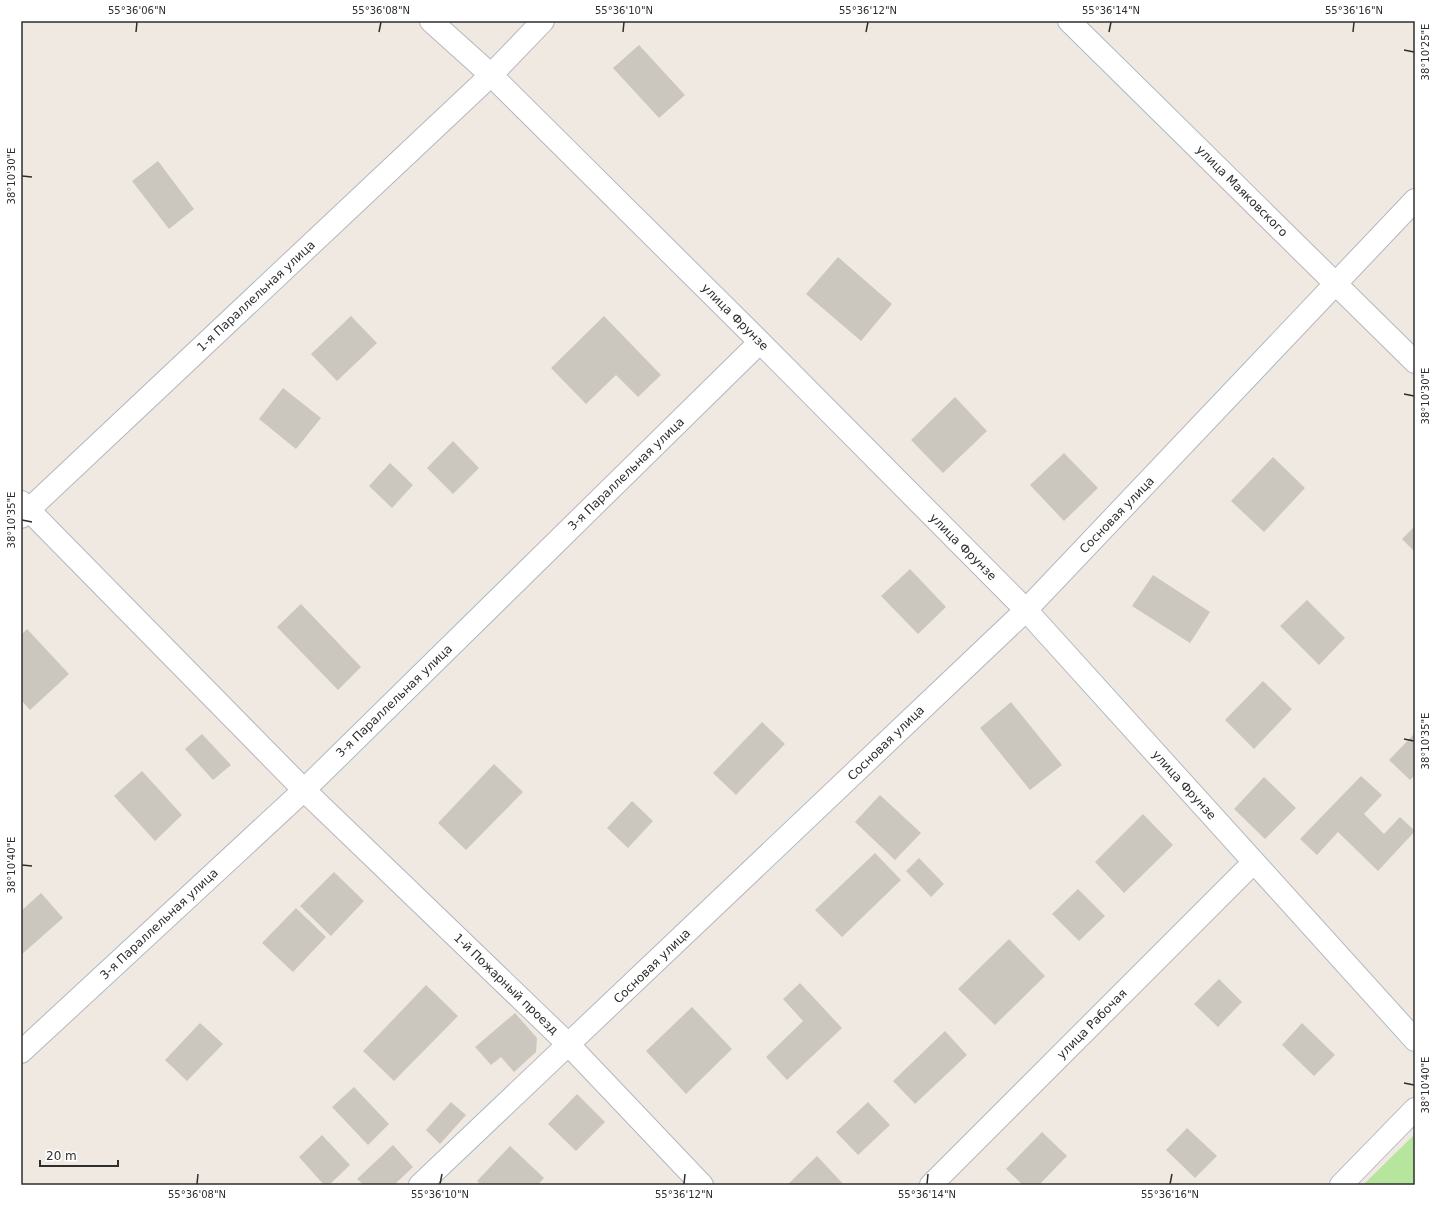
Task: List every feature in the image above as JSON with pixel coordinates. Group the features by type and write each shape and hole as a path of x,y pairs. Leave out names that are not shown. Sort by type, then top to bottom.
{"street":[{"name":"улица Фрунзе","path":"431,21 491,74 1026,610 1415,1040"},
{"name":"1-я Параллельная улица","path":"24,509 491,74 543,21"},
{"name":"улица Маяковского","path":"1069,21 1415,362"},
{"name":"Сосновая улица","path":"420,1185 1026,610 1415,200"},
{"name":"3-я Параллельная улица","path":"21,1052 304,790 760,342"},
{"name":"1-й Пожарный проезд","path":"24,509 304,790 569,1044 702,1185"},
{"name":"улица Рабочая","path":"931,1185 1254,862"},
{"path":"1341,1185 1415,1109"}],"green space":[{"path":"1415,1134 1415,1185 1363,1185"}],"building":[{"path":"639,45 685,95 659,118 613,68"},
{"path":"158,161 194,209 169,229 132,181"},
{"path":"838,257 892,304 861,341 806,294"},
{"path":"351,316 377,343 337,381 311,354"},
{"path":"604,316 661,375 638,397 616,375 586,404 551,368"},
{"path":"283,388 321,418 296,449 259,419"},
{"path":"955,397 987,431 943,473 911,440"},
{"path":"453,441 479,468 453,494 427,468"},
{"path":"1064,453 1098,488 1064,521 1030,485"},
{"path":"1273,457 1305,488 1264,532 1231,501"},
{"path":"390,463 413,485 392,508 369,486"},
{"path":"1415,526 1415,552 1402,539"},
{"path":"910,569 946,607 918,634 881,596"},
{"path":"1153,575 1210,612 1190,643 1132,606"},
{"path":"1307,600 1345,638 1319,665 1280,626"},
{"path":"301,604 361,667 338,690 277,627"},
{"path":"27,629 69,674 30,710 21,700 21,635"},
{"path":"1263,681 1292,709 1254,749 1225,720"},
{"path":"1011,702 1062,765 1030,790 980,728"},
{"path":"762,722 785,744 736,795 713,773"},
{"path":"1415,733 1415,775 1410,780 1389,760"},
{"path":"202,734 231,765 213,780 185,749"},
{"path":"494,764 523,792 466,850 438,823"},
{"path":"142,771 182,815 155,841 114,796"},
{"path":"1361,776 1382,795 1364,814 1384,834 1400,817 1415,831 1378,871 1338,832 1317,855 1300,839"},
{"path":"1264,777 1296,808 1265,839 1234,809"},
{"path":"880,795 921,833 895,860 855,822"},
{"path":"632,801 653,821 628,848 607,828"},
{"path":"1143,814 1173,845 1124,893 1095,862"},
{"path":"875,853 901,880 842,937 815,910"},
{"path":"919,858 944,884 931,897 906,871"},
{"path":"334,872 364,901 331,936 300,906"},
{"path":"1078,889 1105,916 1079,941 1052,914"},
{"path":"41,893 63,918 21,955 21,911"},
{"path":"296,908 326,937 293,972 262,943"},
{"path":"1009,939 1045,976 995,1025 958,989"},
{"path":"1219,979 1242,1002 1218,1027 1194,1004"},
{"path":"800,983 842,1028 787,1080 766,1057 803,1021 783,999"},
{"path":"426,985 458,1016 394,1081 363,1051"},
{"path":"692,1007 732,1049 686,1094 646,1051"},
{"path":"515,1013 537,1038 536,1052 514,1072 501,1057 491,1065 475,1047"},
{"path":"200,1023 223,1044 187,1081 165,1060"},
{"path":"1302,1023 1335,1055 1314,1076 1282,1045"},
{"path":"945,1031 967,1055 915,1104 893,1081"},
{"path":"354,1087 389,1124 368,1145 332,1107"},
{"path":"577,1094 605,1122 576,1151 548,1124"},
{"path":"451,1102 466,1115 440,1144 426,1130"},
{"path":"868,1102 890,1125 858,1155 836,1132"},
{"path":"1187,1128 1217,1156 1195,1178 1166,1150"},
{"path":"1042,1132 1067,1156 1039,1185 1023,1185 1006,1169"},
{"path":"322,1135 350,1165 329,1185 324,1185 299,1157"},
{"path":"393,1145 413,1167 394,1185 364,1185 357,1179"},
{"path":"510,1146 544,1178 538,1185 481,1185 477,1181"},
{"path":"817,1156 844,1185 787,1185"}]}
